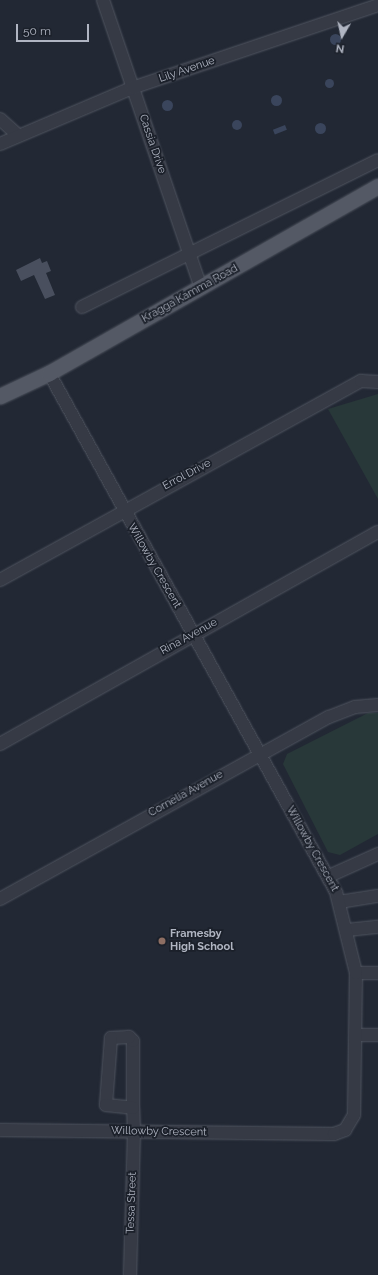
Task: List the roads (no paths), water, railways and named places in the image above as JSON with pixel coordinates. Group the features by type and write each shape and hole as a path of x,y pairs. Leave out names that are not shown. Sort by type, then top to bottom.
{"main road":[{"name":"Kragga Kamma Road","path":"0,396 49,373 201,288 378,186"}],"street":[{"name":"Cassia Drive","path":"103,0 201,288"},
{"name":"Lily Avenue","path":"0,144 18,135 132,88 378,5"},
{"path":"0,119 18,135"},
{"path":"82,307 189,252 378,160"},
{"name":"Willowby Crescent","path":"0,1130 134,1132 341,1132 354,1115 358,1035 356,973 347,930 339,902 329,876 258,754 49,373"},
{"name":"Errol Drive","path":"0,580 123,510 361,381 378,382"},
{"name":"Rina Avenue","path":"0,744 378,532"},
{"name":"Cornelia Avenue","path":"0,899 258,754 329,717 355,707 378,705"},
{"path":"329,876 378,854"},
{"path":"339,902 378,896"},
{"path":"347,930 378,926"},
{"path":"356,973 378,973"},
{"path":"358,1035 378,1035"},
{"name":"Tessa Street","path":"130,1275 134,1132 133,1041 128,1037 111,1038 106,1105 133,1108"}],"water":[{"path":"333,34 337,34 339,35 339,43 333,44 330,41 330,37"},
{"path":"329,78 334,83 329,88 324,83"},
{"path":"274,95 278,95 280,96 280,104 274,105 271,102 271,98"},
{"path":"167,99 171,101 173,105 171,109 167,111 163,109 161,105 163,101"},
{"path":"235,120 239,120 241,121 241,129 235,130 232,127 232,123"},
{"path":"320,122 324,124 326,128 324,132 320,134 316,132 314,128 316,124"},
{"path":"285,125 287,130 275,135 273,130"}],"place":[{"name":"Framesby High School","path":"162,941"}]}
